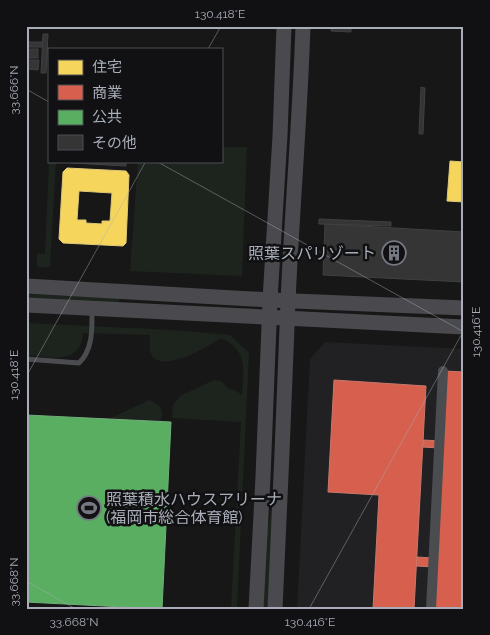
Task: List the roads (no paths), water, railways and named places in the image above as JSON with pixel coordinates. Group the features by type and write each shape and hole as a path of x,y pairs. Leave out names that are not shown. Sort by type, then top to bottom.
{"street":[{"path":"256,609 284,26"},
{"path":"275,609 288,301 299,134 303,26"},
{"path":"26,286 288,301 464,308"},
{"path":"26,305 464,327"},
{"path":"431,609 443,371"}],"lane":[{"path":"26,359 79,363 86,356 90,344 92,308"}],"place":[{"name":"照葉スパリゾート","path":"394,253"},
{"name":"照葉積水ハウスアリーナ (福岡市総合体育館)","path":"89,508"}]}
